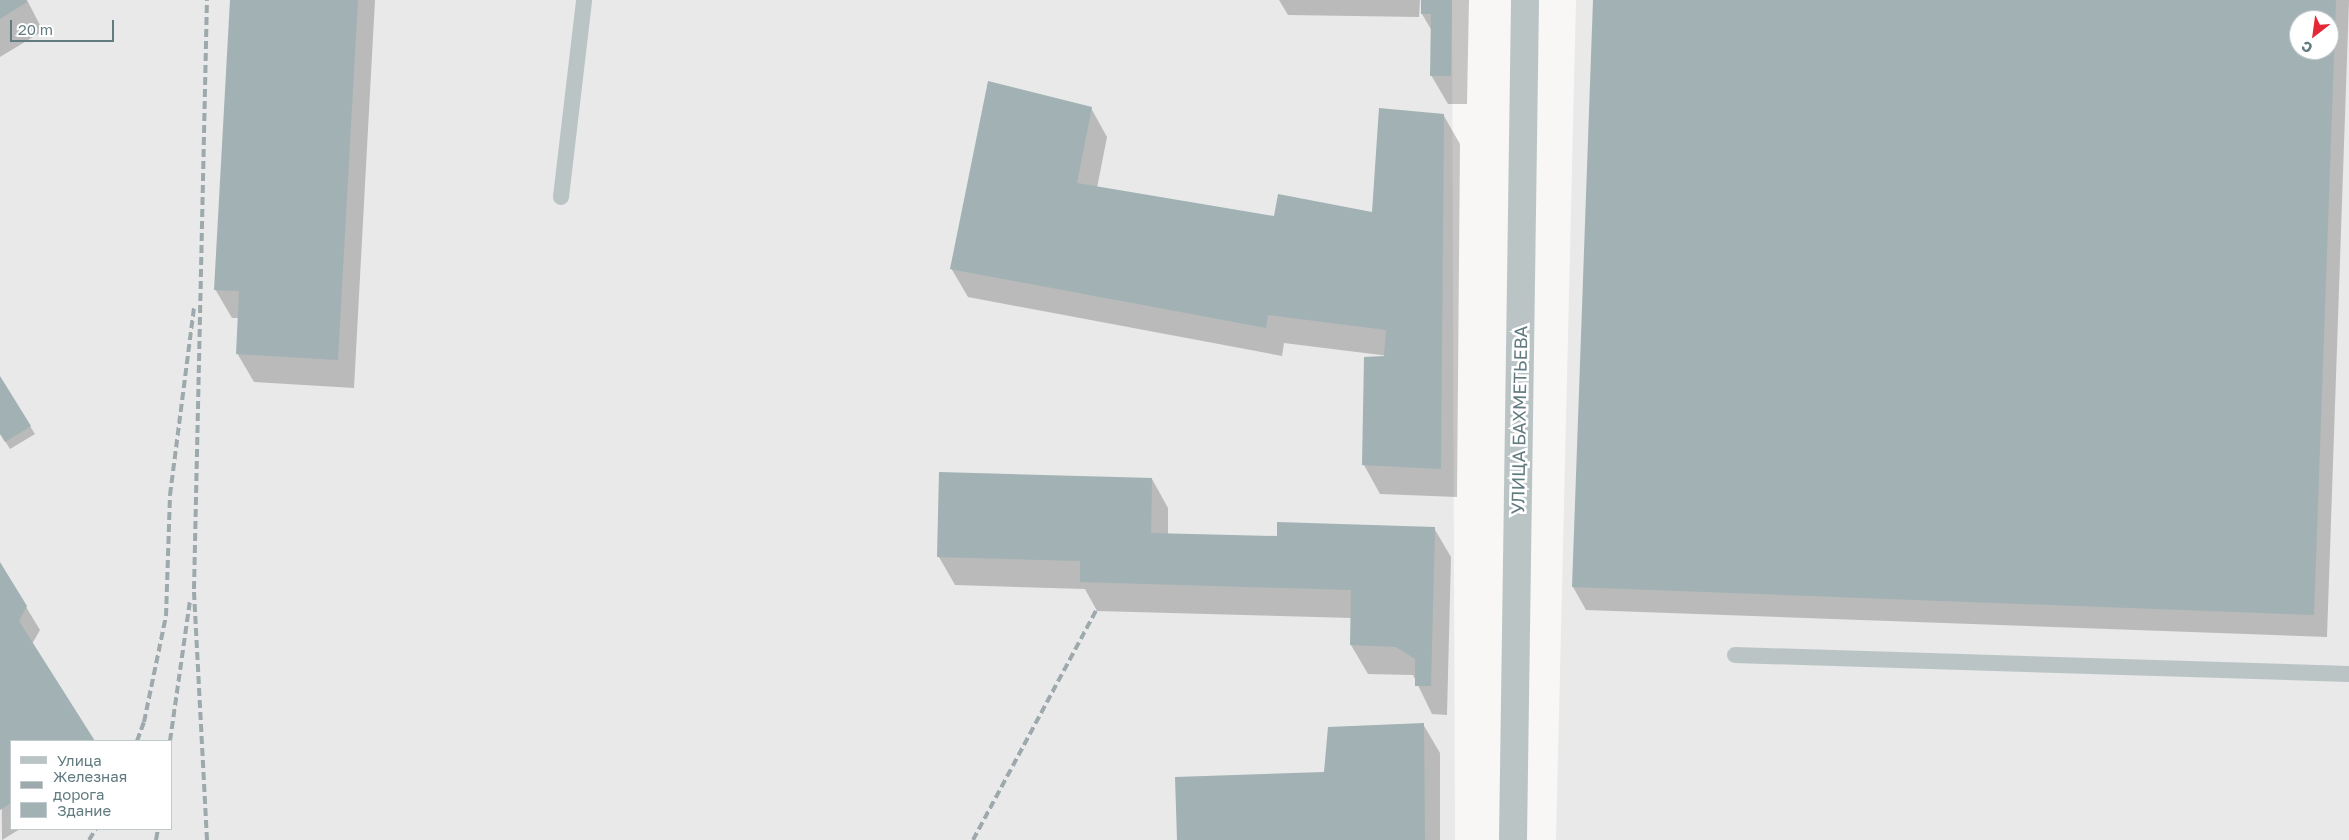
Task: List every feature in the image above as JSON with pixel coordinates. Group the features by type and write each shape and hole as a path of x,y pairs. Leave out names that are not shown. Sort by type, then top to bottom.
{"street":[{"name":"УЛИЦА БАХМЕТЬЕВА","path":"1513,840 1525,0"}],"lane":[{"path":"561,197 584,0"},
{"path":"1734,656 2349,674"}],"shaded area":[{"path":"0,0 1452,0 1455,840 0,840"},
{"path":"1576,0 2349,0 2349,840 1556,840"}],"building":[{"path":"0,0 26,0 27,2 0,19"},
{"path":"230,0 358,0 338,360 236,354 239,291 214,290"},
{"path":"1421,0 1452,0 1451,76 1430,76 1431,14 1421,14"},
{"path":"1593,0 2336,0 2336,10 2289,10 2289,60 2334,60 2314,615 1572,587"},
{"path":"988,81 1092,107 1077,183 1274,216 1278,194 1372,212 1379,108 1444,114 1441,469 1362,465 1364,357 1384,356 1386,330 1268,315 1266,328 950,269"},
{"path":"0,376 31,426 5,442 0,434"},
{"path":"939,472 1152,478 1151,533 1277,536 1277,522 1435,527 1431,686 1415,686 1415,659 1396,647 1350,645 1351,590 1080,582 1080,561 937,557"},
{"path":"0,562 27,606 19,621 94,740 10,740 10,804 0,810"},
{"path":"1424,723 1425,840 1177,840 1175,777 1324,772 1328,727"}],"railway":[{"path":"207,0 194,589 207,840"},
{"path":"137,740 144,722 166,616 170,495 194,307"},
{"path":"170,740 190,601"},
{"path":"973,840 1097,609"},
{"path":"89,840 95,830"},
{"path":"156,840 158,830"}]}
